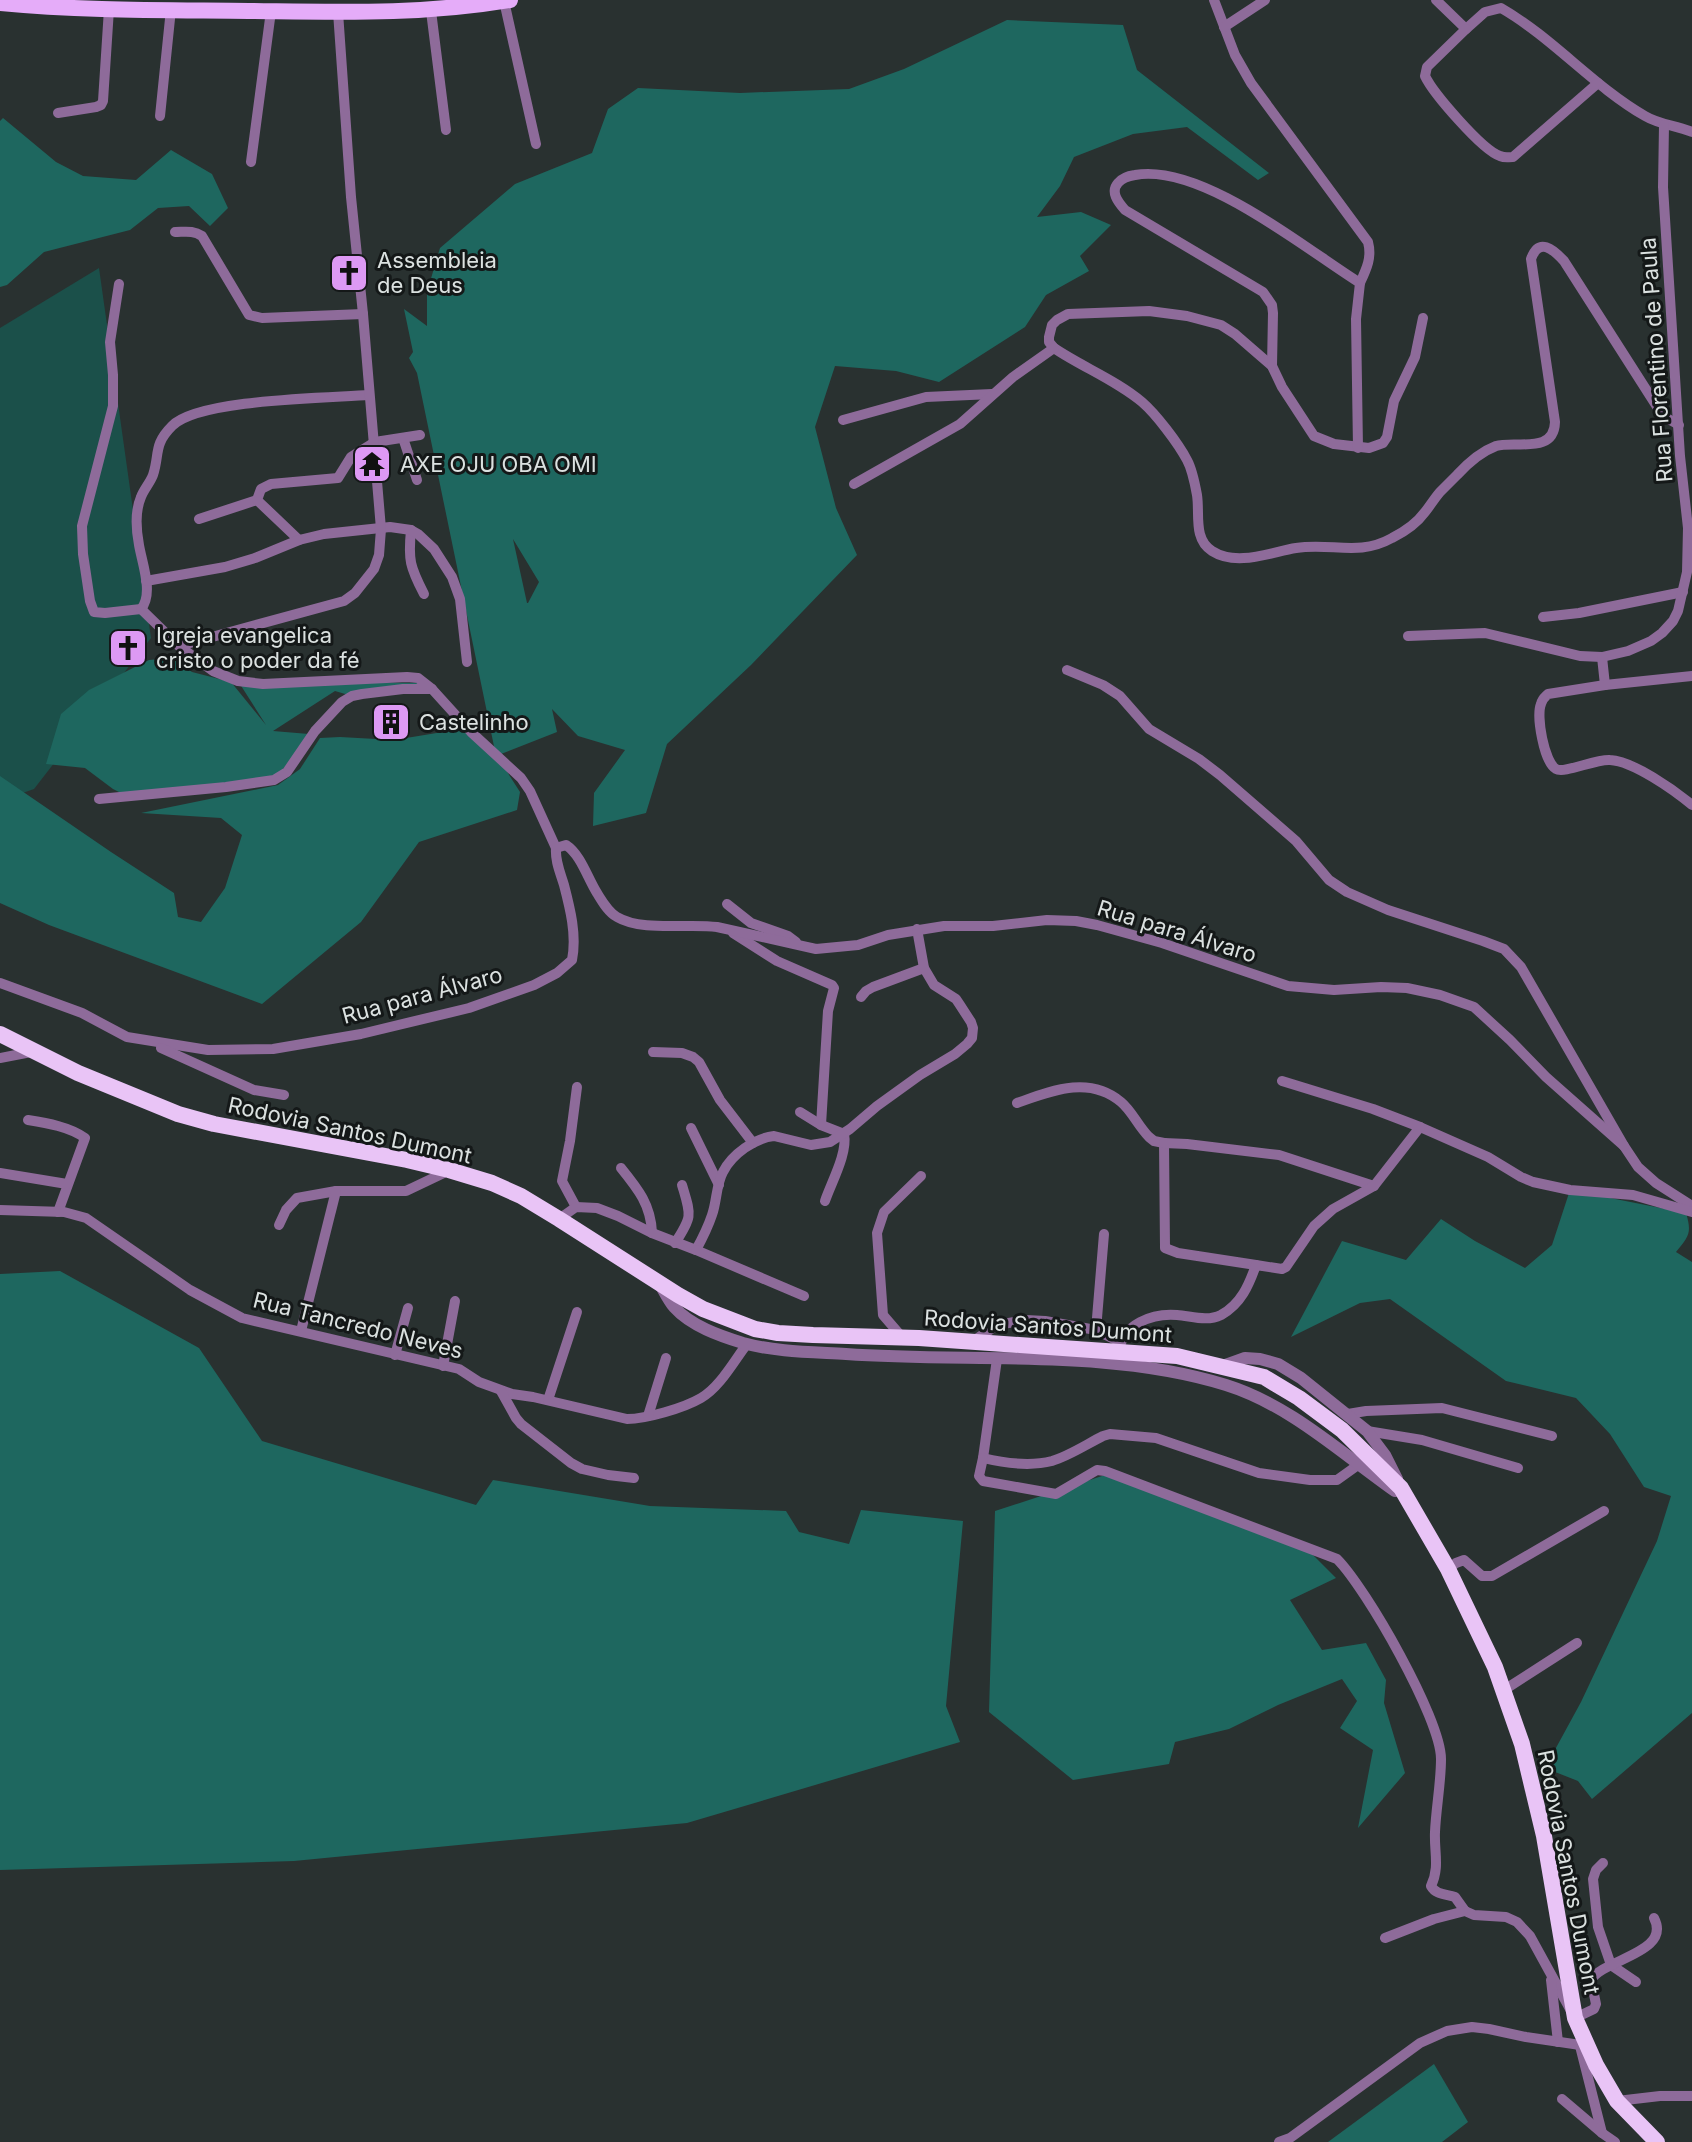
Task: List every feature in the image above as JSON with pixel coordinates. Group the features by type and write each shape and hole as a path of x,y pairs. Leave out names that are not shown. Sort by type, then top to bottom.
{"highway":[{"name":"Rodovia Santos Dumont","path":"0,1034 78,1073 178,1114 214,1124 449,1170 492,1183 521,1196 703,1309 755,1329 813,1335 1120,1346 1264,1377 1299,1398 1342,1430 1404,1494 1448,1569 1504,1690 1522,1744 1544,1836 1575,2018 1583,2046 1617,2101 1657,2142"}],"main road":[{"path":"0,3 48,8 338,12 431,11 471,3 510,0"}],"street":[{"path":"1214,0 1235,55 1251,83 1368,242 1371,251 1360,283 1356,319 1358,448"},
{"path":"1224,27 1265,0"},
{"path":"1436,0 1466,29"},
{"path":"504,1 536,144"},
{"path":"1598,83 1513,157 1504,158 1468,129 1425,76 1427,67 1466,29 1485,12 1501,8 1522,20 1598,83 1642,114 1664,125 1692,132"},
{"path":"58,113 96,107 103,101 109,9"},
{"path":"160,116 171,9"},
{"path":"251,162 271,11"},
{"path":"431,11 446,130"},
{"path":"179,646 344,601 355,593 374,569 379,555 381,529 375,442 351,197 338,12"},
{"name":"Rua Florentino de Paula","path":"1602,657 1641,645 1662,633 1678,611 1687,572 1688,528 1680,456 1663,187 1664,125"},
{"path":"1272,366 1273,313 1267,297 1247,281 1125,210 1115,195 1115,187 1120,181 1137,175 1157,174 1205,188 1255,214 1360,283"},
{"path":"175,232 197,232 202,236 249,315 262,318 363,314"},
{"path":"1423,318 1415,357 1394,401 1387,437 1375,447 1326,443 1314,436 1272,366 1221,325 1168,313 1127,311 1068,314 1052,325 1049,342 1054,348 1130,393 1154,413 1188,461 1197,497 1201,538 1212,551 1221,555 1251,557 1297,548 1358,549 1389,540 1421,516 1460,471 1486,450 1500,445 1542,443 1549,439 1555,422 1531,259 1543,246 1549,247 1564,261 1663,416 1679,425"},
{"path":"119,284 110,342 113,406 82,526 83,554 94,612 141,609 146,602 137,510 154,473 158,447 176,422 198,412 233,405 369,395"},
{"path":"854,484 960,424 992,394 1054,348"},
{"path":"843,420 926,397 992,394"},
{"path":"257,500 261,489 271,484 338,478 351,457 375,442 420,435"},
{"path":"403,438 417,480"},
{"path":"199,519 257,500"},
{"path":"257,500 299,540"},
{"path":"146,581 225,567 324,534 396,527 411,530 434,549 452,577 460,599 467,662"},
{"path":"411,530 411,568 424,594"},
{"path":"1543,617 1683,592"},
{"path":"141,609 179,646 213,671 238,681 263,684 418,678 521,778 556,848"},
{"path":"1408,636 1485,633 1580,656 1602,657 1605,685"},
{"path":"1067,670 1120,696 1149,729 1220,775 1296,841 1329,880 1347,892 1388,910 1504,949 1521,967 1638,1167 1656,1183 1692,1206"},
{"path":"1692,676 1548,694 1541,703 1540,712 1544,745 1553,768 1569,770 1581,764 1611,760 1663,782 1692,805"},
{"path":"99,799 274,780 287,772 315,731 342,702 352,696 403,689 432,689"},
{"name":"Rua para Álvaro","path":"0,983 82,1013 127,1037 208,1050 273,1049 361,1034 469,1008 534,985 572,960 573,934 556,848 566,845 611,912 619,918 646,925 703,925 804,947 827,949 944,926 993,926 1047,920 1086,923 1162,943 1288,986 1334,990 1407,988 1440,995 1474,1007 1546,1077 1624,1146"},
{"path":"727,904 751,923 788,936 804,947"},
{"path":"727,929 777,961 834,988 828,1011 821,1125"},
{"path":"696,1250 713,1215 723,1172 747,1146 774,1136 818,1145 830,1142 972,1038 971,1022 956,999 934,985 924,968 917,929"},
{"path":"861,997 873,987 924,968"},
{"path":"148,1042 254,1090 284,1095"},
{"path":"0,1058 33,1051"},
{"path":"653,1052 682,1053 699,1062 720,1100 753,1143"},
{"path":"1282,1081 1420,1127 1488,1157 1533,1182 1570,1190 1633,1195 1692,1212"},
{"path":"1017,1103 1075,1086 1094,1088 1107,1092 1122,1103 1154,1141 1279,1155 1374,1186"},
{"path":"576,1207 562,1181 577,1087"},
{"path":"800,1112 844,1134"},
{"path":"28,1120 84,1136 58,1212"},
{"path":"1164,1143 1165,1248 1178,1253 1282,1269 1323,1217 1374,1186 1420,1127"},
{"path":"691,1128 719,1185"},
{"path":"825,1201 843,1153 844,1134"},
{"path":"621,1168 647,1204 652,1233"},
{"path":"279,1225 286,1210 297,1198 336,1191 406,1191 449,1170"},
{"path":"0,1173 67,1184"},
{"path":"902,1337 883,1315 877,1233 884,1212 921,1176"},
{"path":"675,1243 690,1217 682,1185"},
{"path":"301,1331 336,1191"},
{"path":"559,1219 576,1207 603,1210 804,1296"},
{"name":"Rua Tancredo Neves","path":"0,1210 58,1212 86,1218 174,1280 242,1318 464,1371 479,1382 501,1391 627,1419 648,1416 701,1398 718,1382 747,1344"},
{"path":"1096,1330 1104,1234"},
{"path":"919,1338 977,1340 997,1325 1026,1320 1096,1330 1120,1346 1130,1327 1155,1318 1173,1315 1209,1319 1220,1315 1247,1290 1256,1265"},
{"path":"659,1284 686,1317 715,1333 747,1344 883,1357 1065,1361 1155,1369 1225,1384 1280,1409 1404,1494"},
{"path":"443,1366 455,1301"},
{"path":"395,1355 408,1308"},
{"path":"548,1400 577,1312"},
{"path":"648,1416 666,1358"},
{"path":"1220,1367 1245,1358 1260,1359 1278,1364 1301,1378 1367,1431 1385,1455 1404,1494"},
{"path":"997,1359 979,1476 983,1481 1056,1494 1097,1470 1105,1471 1337,1559 1360,1588 1434,1725 1441,1757 1434,1834 1437,1859 1431,1886 1434,1891 1455,1897 1465,1911 1474,1915 1506,1917 1517,1922 1530,1936 1575,2018 1594,2009 1596,2004 1591,1980 1594,1974 1633,1955 1656,1936 1658,1928 1654,1918"},
{"path":"1260,1398 1264,1377 1278,1364"},
{"path":"1280,1409 1299,1398 1301,1378"},
{"path":"501,1391 521,1424 571,1463 582,1469 634,1478"},
{"path":"1348,1414 1442,1408 1552,1436"},
{"path":"1367,1431 1422,1440 1518,1468"},
{"path":"983,1458 1004,1463 1054,1460 1110,1434 1156,1438 1259,1473 1310,1480 1337,1480 1358,1465"},
{"path":"1448,1569 1464,1560 1482,1576 1492,1576 1604,1511"},
{"path":"1504,1690 1577,1643"},
{"path":"1603,1863 1593,1879 1598,1927 1611,1965 1636,1982"},
{"path":"1385,1938 1465,1911"},
{"path":"1551,1978 1558,2042"},
{"path":"1279,2142 1290,2138 1420,2043 1447,2031 1472,2027 1583,2046 1602,2133"},
{"path":"1617,2101 1692,2096"},
{"path":"1562,2099 1615,2142"}],"green space":[{"path":"1007,20 1123,25 1137,70 1269,173 1258,180 1187,127 1133,134 1074,157 1060,186 1037,217 1081,212 1111,225 1080,256 1089,271 1046,295 1025,327 939,382 896,371 835,366 815,427 836,508 857,555 751,665 667,744 646,813 593,826 594,793 625,750 578,736 552,709 557,732 496,756 417,373 409,358 413,352 404,309 427,326 427,292 440,248 515,184 592,153 608,109 638,88 740,93 849,89 904,69","holes":["513,539 539,582 527,603"]},
{"path":"3,118 56,162 83,176 136,180 171,150 212,174 228,208 210,226 189,206 158,208 130,230 44,252 7,285 0,287 0,121"},
{"path":"99,268 151,638 34,789 0,801 0,328"},
{"path":"173,658 192,672 231,682 266,725 238,681 424,683 352,696 335,691 273,731 309,734 292,761 276,775 135,800 113,789 85,768 46,764 61,714 89,690 149,660"},
{"path":"461,729 499,759 520,792 517,810 419,842 361,922 262,1004 49,925 0,903 0,776 174,893 178,917 201,922 225,888 242,835 221,818 141,813 278,785 300,769 320,738 394,740"},
{"path":"1570,1190 1686,1213 1688,1234 1676,1252 1692,1262 1692,1713 1592,1799 1578,1781 1545,1768 1581,1702 1657,1541 1671,1496 1644,1487 1610,1434 1576,1398 1506,1381 1390,1299 1360,1303 1291,1337 1342,1241 1406,1260 1441,1219 1525,1268 1552,1245"},
{"path":"60,1271 199,1348 262,1441 476,1505 493,1480 650,1506 786,1511 799,1532 849,1544 861,1510 963,1521 946,1706 960,1742 687,1823 294,1861 0,1870 0,1274"},
{"path":"1105,1475 1303,1545 1336,1578 1290,1600 1322,1650 1366,1643 1386,1680 1384,1703 1405,1773 1358,1828 1373,1750 1340,1728 1357,1701 1342,1679 1229,1729 1175,1742 1169,1764 1073,1780 989,1712 995,1511"},
{"path":"1434,2064 1468,2122 1442,2142 1328,2142"}],"place":[{"name":"Assembleia de Deus","path":"349,273"},
{"name":"AXE OJU OBA OMI","path":"372,464"},
{"name":"Igreja evangelica cristo o poder da fé","path":"128,648"},
{"name":"Castelinho","path":"391,722"}]}
